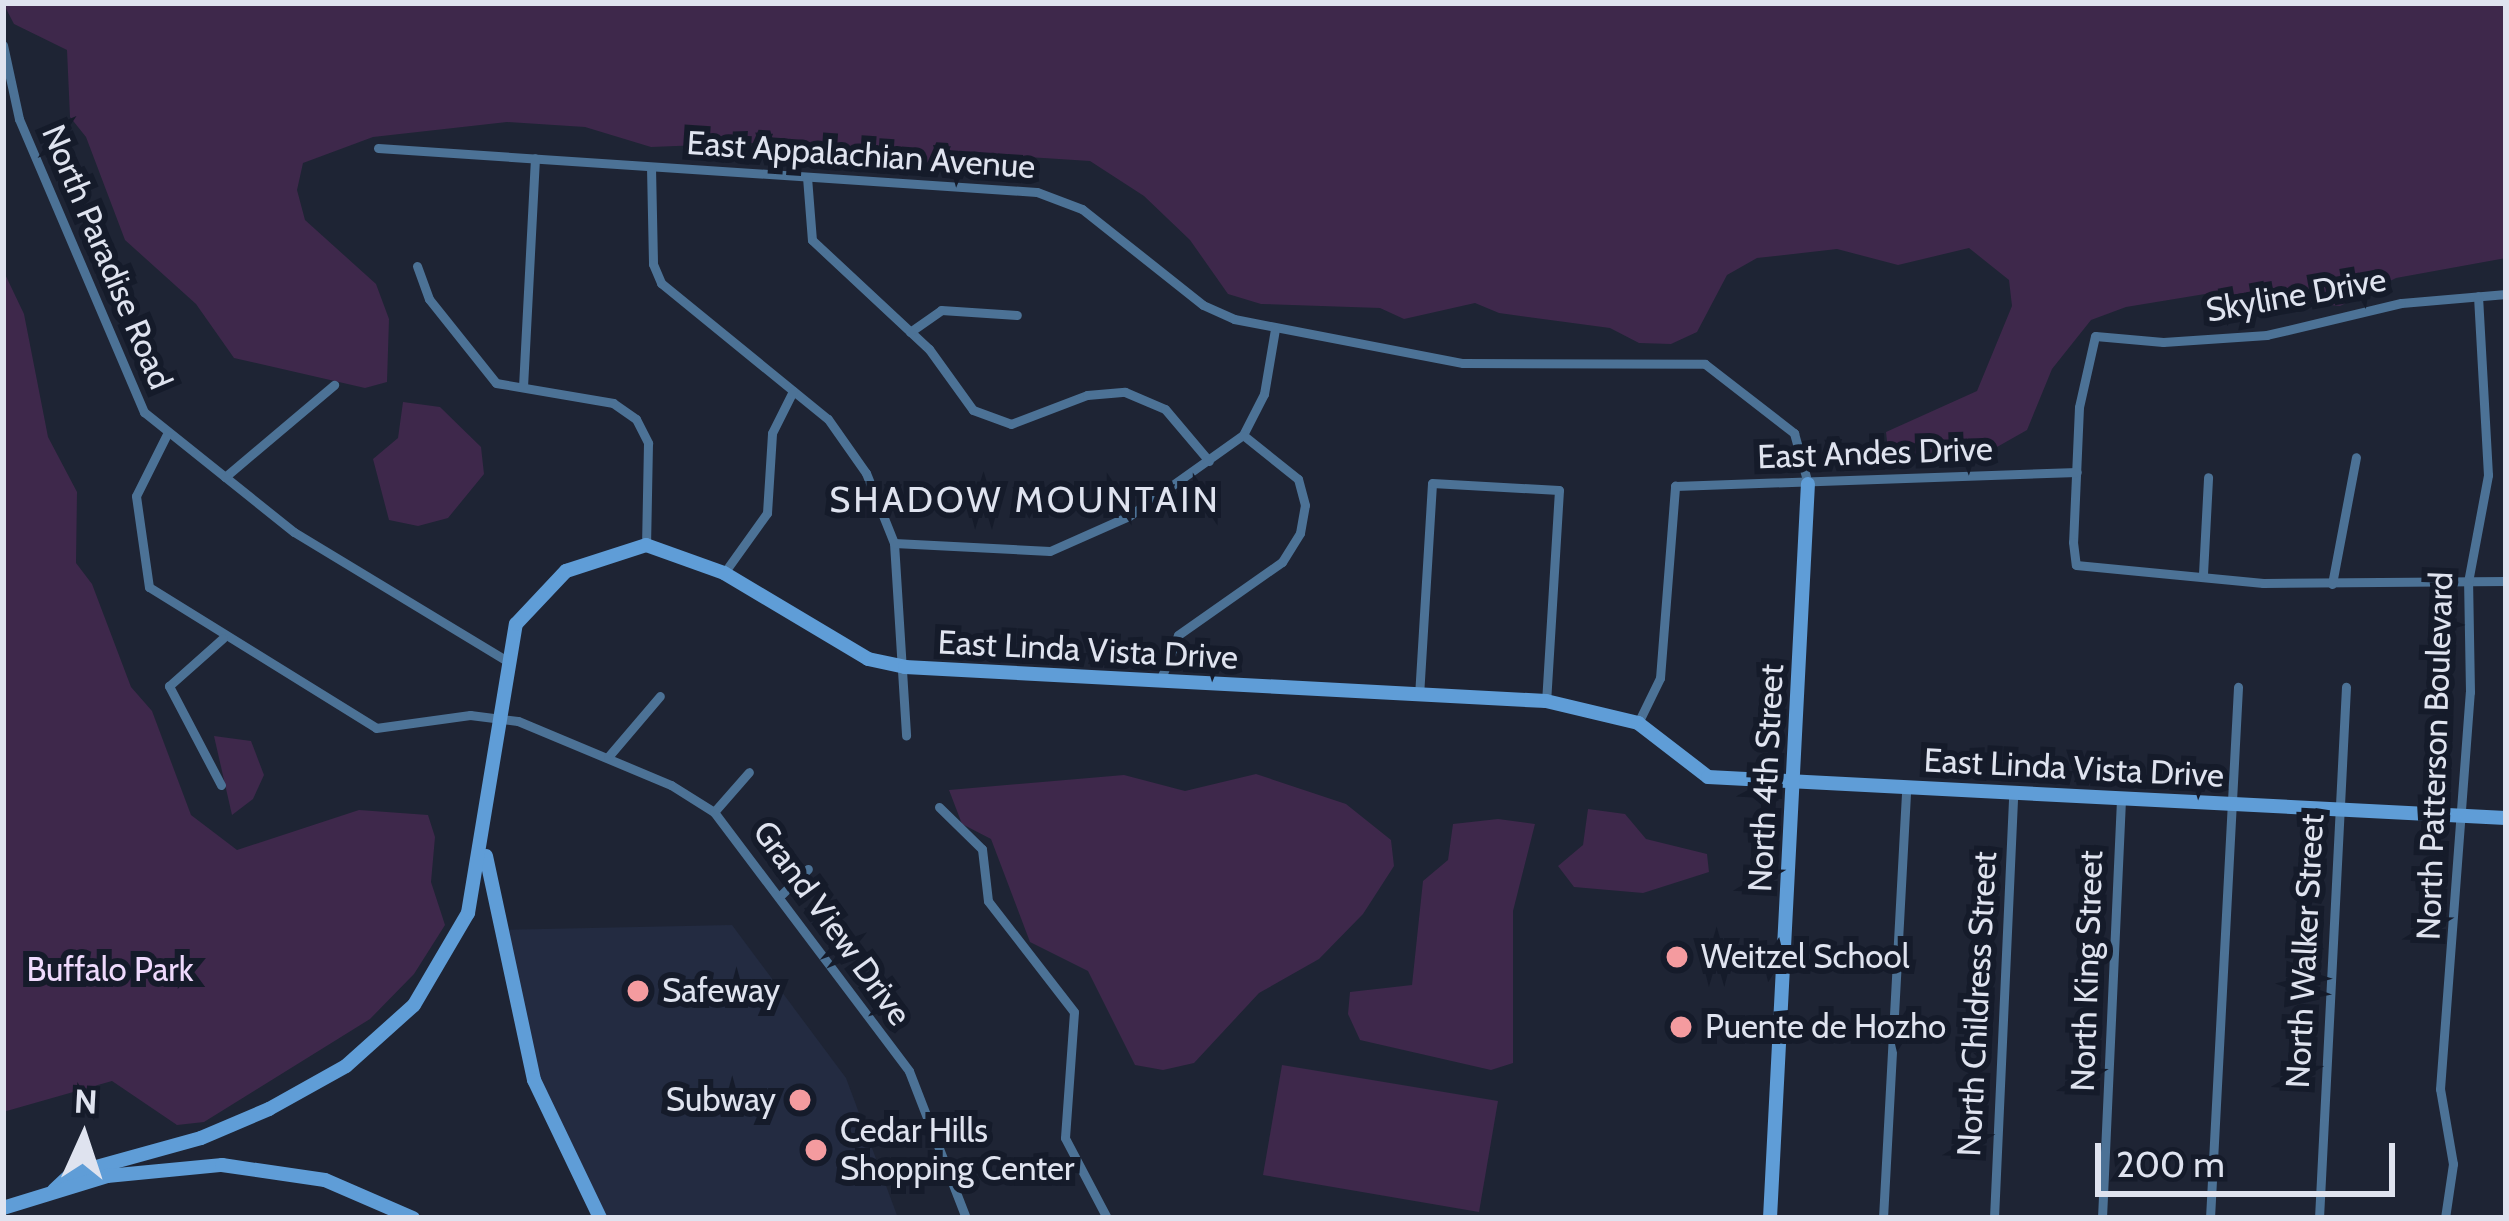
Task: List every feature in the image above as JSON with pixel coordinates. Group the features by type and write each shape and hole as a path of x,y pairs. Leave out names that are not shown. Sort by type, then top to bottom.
{"street":[{"name":"North Paradise Road","path":"3,45 19,119 144,412 167,434 360,575 506,660"},
{"name":"East Appalachian Avenue","path":"378,148 1060,199 1203,305 1275,329 1463,363 1705,364 1794,433 1808,484"},
{"path":"523,387 535,158"},
{"path":"651,166 652,264 662,283 828,419 866,473 894,543 906,736"},
{"path":"807,177 812,240 910,332 990,420 1011,424 1087,395 1125,392 1165,410 1209,461"},
{"path":"54,1190 70,1174 232,1127 382,1039 441,971 468,913 485,845 506,660 517,624 552,582 646,545 648,443 635,419 614,403 496,383 429,298 417,266"},
{"name":"Skyline Drive","path":"2077,472 2079,407 2095,336 2163,342 2267,335 2401,303 2506,294"},
{"name":"North Patterson Boulevard","path":"2445,1218 2452,1165 2440,1089 2463,817 2468,582 2489,432 2478,296"},
{"path":"910,332 941,310 1017,315"},
{"path":"894,543 1067,547 1209,461 1243,435 1264,394 1275,329"},
{"path":"225,477 334,385"},
{"path":"724,573 767,513 772,433 793,392"},
{"path":"167,434 136,496 149,587 223,638 376,728 500,718"},
{"path":"1160,681 1178,635 1282,562 1300,533 1305,505 1298,479 1243,435"},
{"path":"2332,584 2356,457"},
{"path":"2077,472 2076,565 2332,584 2506,581"},
{"name":"East Andes Drive","path":"1638,723 1660,678 1675,486 2077,472"},
{"path":"2203,574 2208,477"},
{"path":"1419,696 1432,483 1558,490 1546,701"},
{"name":"North 4th Street","path":"1771,1218 1808,484"},
{"name":"East Linda Vista Drive","path":"646,545 724,573 868,659 905,667 1546,701 1638,723 1708,777 2506,818"},
{"path":"221,785 169,686 223,638"},
{"path":"2210,1218 2238,687"},
{"name":"North Walker Street","path":"2319,1218 2345,687"},
{"path":"608,757 660,696"},
{"name":"Grand View Drive","path":"500,718 608,757 713,812 782,894 909,1071 966,1218"},
{"path":"713,812 749,772"},
{"path":"1883,1218 1906,787"},
{"name":"North Childress Street","path":"1994,1218 2013,792"},
{"name":"North King Street","path":"2102,1218 2121,798"},
{"path":"939,807 982,849 988,901 1074,1012 1065,1138 1107,1218"},
{"path":"485,845 534,1079 600,1218"},
{"path":"782,894 808,869"},
{"path":"3,1208 54,1190 162,1167 253,1167 325,1180 413,1218"}],"shaded area":[{"path":"732,925 846,1078 898,1218 599,1218 550,1114 499,930"}],"green space":[{"path":"3,3 2506,3 2506,258 2396,278 2340,306 2211,293 2126,307 2091,320 2052,369 2027,430 1997,447 1916,455 1888,450 1886,432 1977,391 2012,306 2009,280 1969,248 1898,265 1837,249 1757,258 1727,275 1697,332 1671,344 1639,343 1610,328 1499,313 1475,303 1404,319 1380,308 1261,304 1228,294 1190,240 1144,196 1090,161 1012,156 881,166 778,142 651,147 585,127 507,122 373,137 303,163 297,190 305,220 376,284 389,319 387,382 365,388 234,358 196,304 125,240 86,137 70,117 67,50 14,24"},
{"name":"Buffalo Park","path":"3,270 24,314 48,437 77,492 76,563 92,584 131,687 152,711 191,815 237,850 359,810 428,815 435,837 431,882 445,925 414,974 370,1019 204,1122 177,1125 112,1081 3,1112"},
{"path":"403,402 440,407 481,447 484,474 448,518 418,526 389,520 373,459 398,438"},
{"path":"214,736 251,741 264,775 253,799 232,815"},
{"path":"1256,774 1346,804 1391,840 1394,866 1363,914 1319,959 1259,993 1194,1063 1163,1070 1135,1065 1088,971 1030,942 991,839 962,824 949,790 1124,775 1185,791"},
{"path":"1588,809 1625,814 1646,839 1707,854 1709,872 1643,893 1574,887 1558,866 1583,845"},
{"path":"1498,819 1535,824 1513,911 1513,1063 1491,1070 1360,1040 1348,1014 1350,992 1412,985 1423,881 1448,860 1453,824"},
{"path":"1282,1065 1498,1101 1479,1212 1263,1175"}],"place":[{"name":"Weitzel School","path":"1677,957"},
{"name":"Safeway","path":"638,991"},
{"name":"Puente de Hozho","path":"1681,1027"},
{"name":"Subway","path":"800,1100"},
{"name":"Cedar Hills Shopping Center","path":"816,1150"}],"district":[{"name":"SHADOW MOUNTAIN","path":"1025,500"}]}
